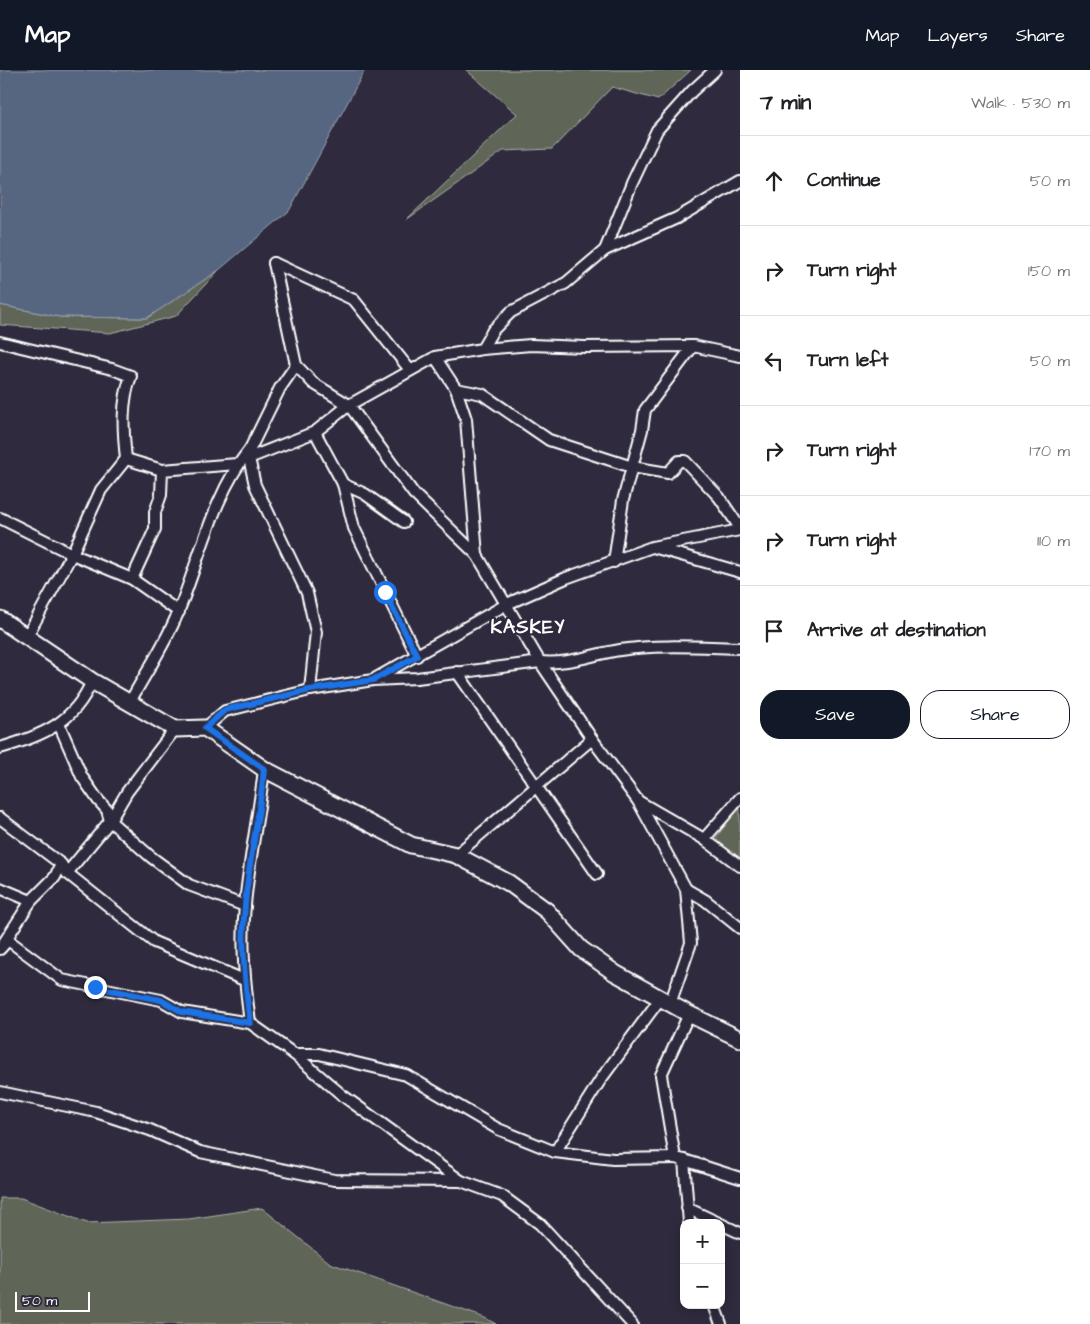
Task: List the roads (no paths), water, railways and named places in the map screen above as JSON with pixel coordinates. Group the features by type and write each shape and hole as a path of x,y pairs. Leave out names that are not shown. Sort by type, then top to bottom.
{"main road":[{"path":"0,619 92,681 175,729 205,728 264,769 411,845 456,855 509,883 547,911 581,949 615,973 665,1002 740,1039"}],"street":[{"path":"604,250 657,130 692,91 715,70"},
{"path":"482,349 493,330 511,312 566,283 604,250 677,218 740,181"},
{"path":"410,370 354,300 274,263 296,366 313,383 349,405 414,494 477,555 540,662 592,739 638,801 686,889 691,943 665,1002 601,1079 555,1152"},
{"path":"0,342 112,369 130,376 125,391 123,424 126,459 102,490 72,554 26,638"},
{"path":"249,453 315,432 349,405 435,358 482,349 531,345 585,347 694,346 707,347 740,356"},
{"path":"614,562 617,530 642,430 645,410 694,346"},
{"path":"435,358 456,389 466,419 477,555"},
{"path":"130,702 179,612 202,543 237,464 249,453 280,388 296,366"},
{"path":"373,680 507,604 566,578 652,547 740,529 719,497 685,461 679,461 668,473 632,467 549,440 482,394 456,389"},
{"path":"315,432 343,484 354,528 417,656"},
{"path":"249,453 254,485 308,593 316,632 310,690"},
{"path":"126,459 162,470 237,464"},
{"path":"132,579 156,529 155,512 161,495 162,470"},
{"path":"343,484 365,494 404,522"},
{"path":"0,518 72,554 132,579 179,612"},
{"path":"652,547 740,572"},
{"path":"205,728 225,710 310,690 373,680 417,678 540,662 558,664 621,650 690,646 740,648"},
{"path":"457,672 597,874"},
{"path":"0,748 20,742 59,724 84,700 92,681"},
{"path":"59,724 82,776 107,810 110,821 151,857 189,885 245,906"},
{"path":"0,949 31,901 110,821 127,792 175,729"},
{"path":"456,855 592,739"},
{"path":"250,1023 244,980 245,906 260,815 264,769"},
{"path":"704,839 740,798"},
{"path":"638,801 704,839 740,866"},
{"path":"0,818 154,942 244,980"},
{"path":"0,888 31,901"},
{"path":"686,889 705,900 740,928"},
{"path":"0,949 8,940 62,980 161,1000 182,1012 250,1023 294,1054 342,1095 461,1182 502,1196 540,1224 632,1324"},
{"path":"688,1014 661,1075 679,1159 688,1219"},
{"path":"294,1054 319,1054 406,1075 498,1129 555,1152 613,1159 679,1159 740,1178"},
{"path":"0,1092 96,1112 150,1130 200,1152 334,1180 461,1182"},
{"path":"687,1208 711,1219"},
{"path":"725,1226 740,1233"},
{"path":"715,1309 721,1324"}],"water":[{"path":"0,70 365,70 289,211 219,270 147,318 60,317 0,305"}],"district":[{"name":"KASKEY","path":"528,627"}]}
